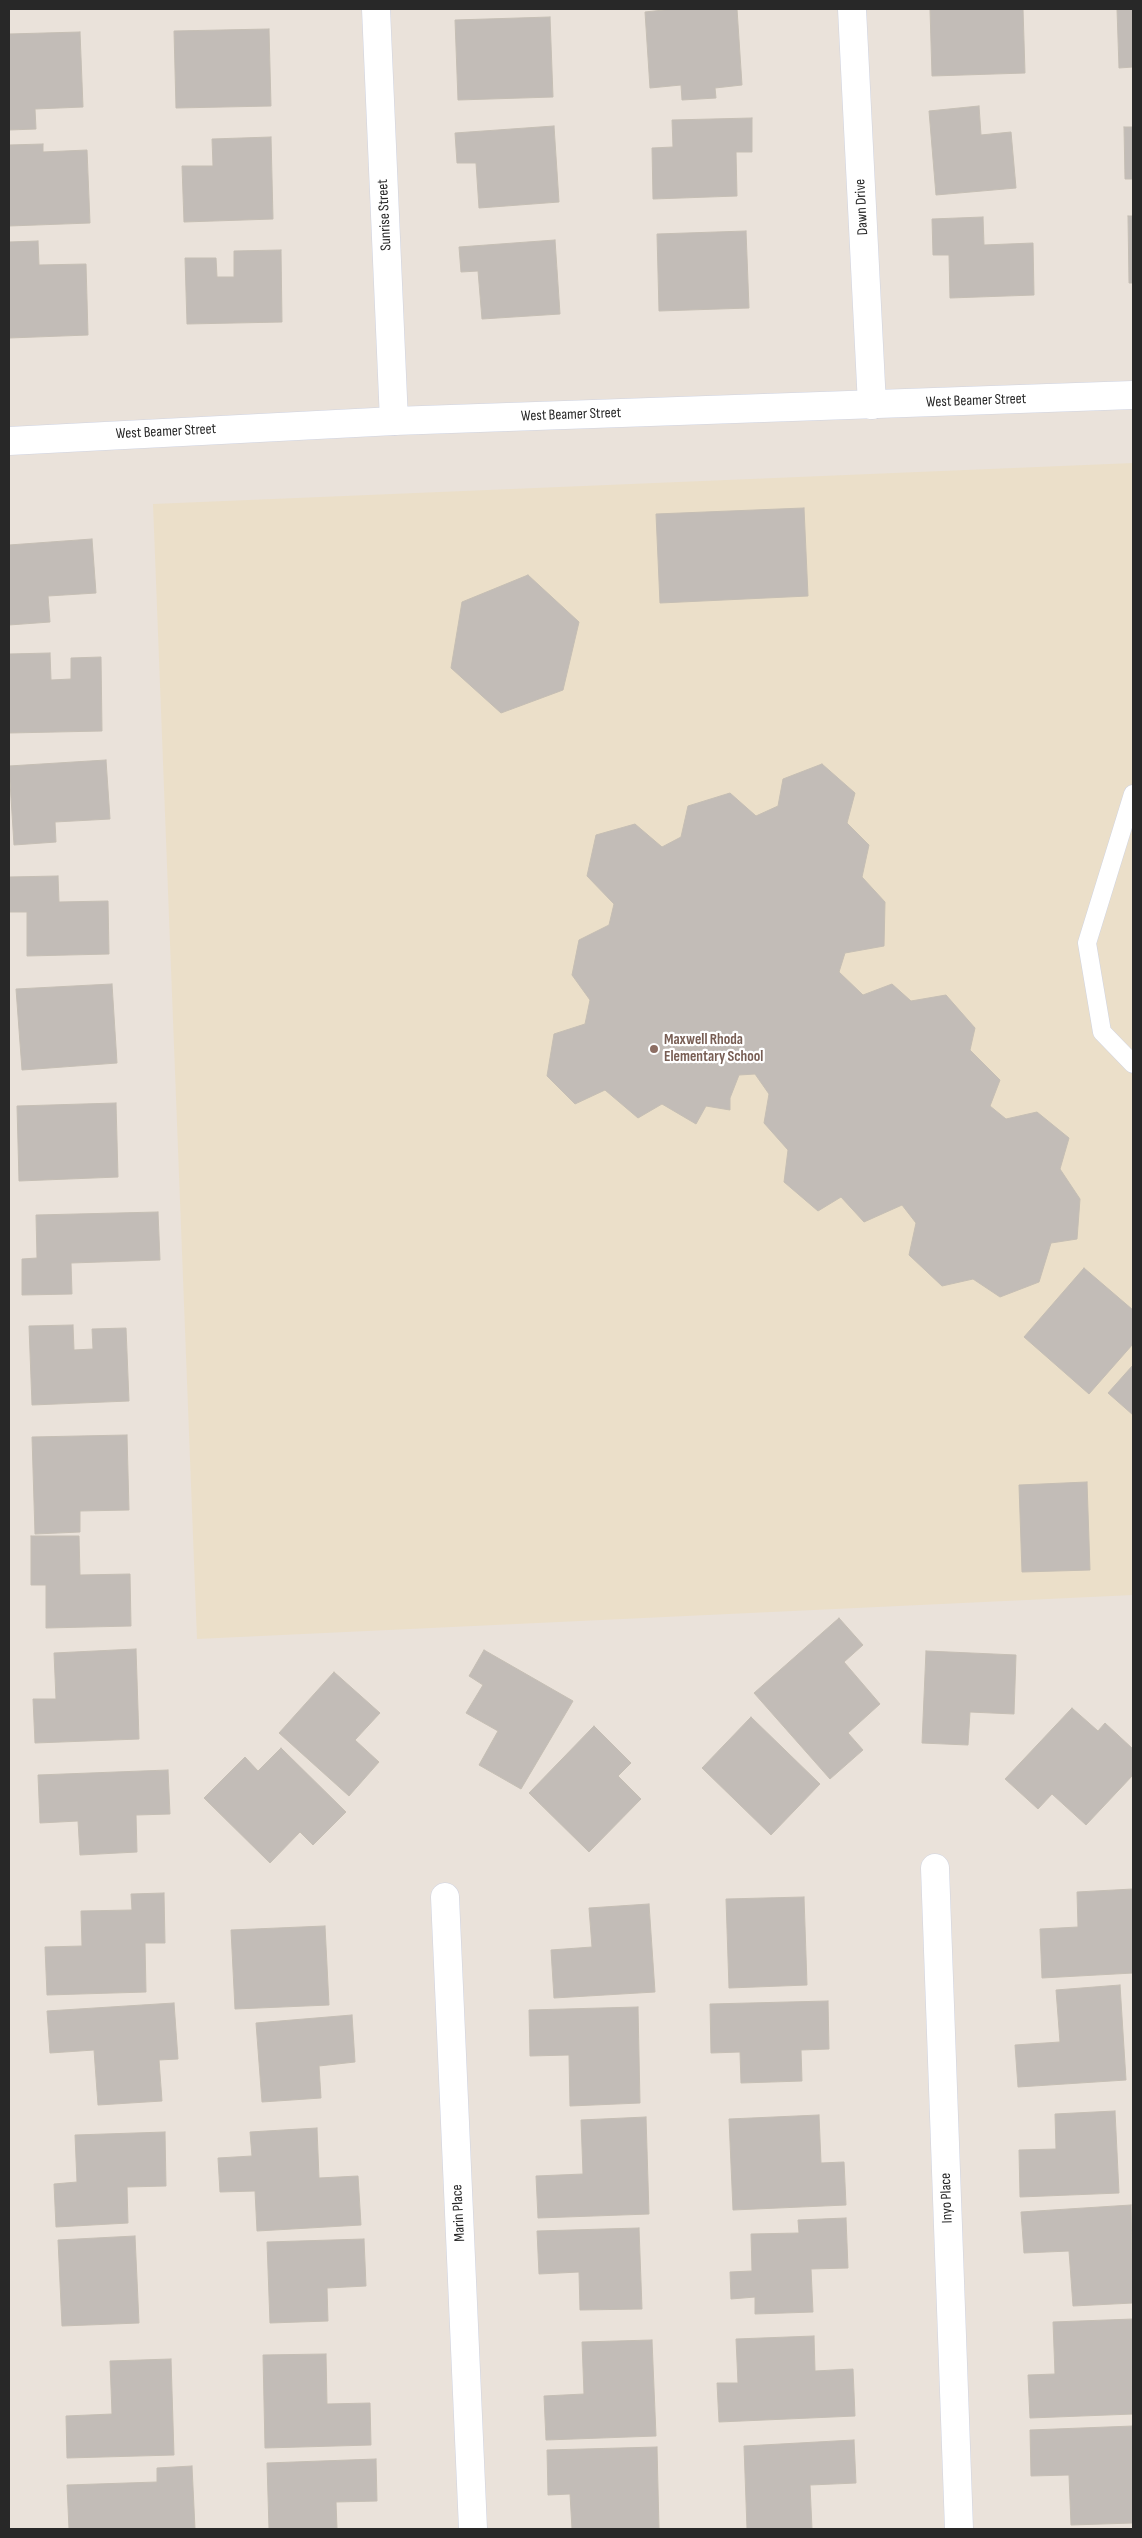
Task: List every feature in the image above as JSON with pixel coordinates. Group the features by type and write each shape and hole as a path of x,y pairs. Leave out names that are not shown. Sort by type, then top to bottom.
{"street":[{"name":"Sunrise Street","path":"376,9 394,420"},
{"name":"Dawn Drive","path":"852,9 872,405"},
{"name":"West Beamer Street","path":"9,441 394,420 1133,395"},
{"name":"Inyo Place","path":"935,1868 959,2529"},
{"name":"Marin Place","path":"445,1897 473,2529"}],"lane":[{"path":"1133,794 1087,943 1102,1032 1133,1064"}],"shaded area":[{"name":"Maxwell Rhoda Elementary School","path":"1133,463 1133,1595 197,1639 153,504"}],"building":[{"path":"673,9 737,9 742,85 715,88 716,98 682,100 681,85 650,88 645,12"},
{"path":"930,9 1023,9 1025,73 932,76"},
{"path":"1117,9 1133,9 1133,67 1119,68"},
{"path":"550,17 553,97 458,100 455,20"},
{"path":"269,29 271,106 176,108 174,31"},
{"path":"80,32 83,107 35,109 36,129 9,130 9,34"},
{"path":"979,106 981,135 1011,132 1016,188 936,195 929,111"},
{"path":"752,118 752,152 736,152 737,196 653,199 652,148 673,147 672,120"},
{"path":"554,126 559,202 479,208 476,163 457,163 455,133"},
{"path":"1124,127 1133,127 1133,179 1125,179"},
{"path":"271,137 273,219 184,222 182,166 213,166 212,139"},
{"path":"43,144 43,152 87,150 90,223 9,226 9,145"},
{"path":"1128,216 1133,216 1133,283 1129,283"},
{"path":"983,217 984,245 1033,243 1034,295 950,298 949,255 933,255 932,219"},
{"path":"746,231 749,308 659,311 657,234"},
{"path":"555,240 560,314 482,319 478,271 461,272 459,247"},
{"path":"38,241 39,265 86,264 88,335 9,338 9,242"},
{"path":"281,250 282,322 187,324 185,258 216,258 217,277 234,277 234,251"},
{"path":"804,508 808,596 660,603 656,514"},
{"path":"92,539 96,593 48,596 50,622 9,625 9,545"},
{"path":"528,575 579,622 563,690 501,713 451,668 462,602"},
{"path":"50,653 51,680 71,679 71,658 101,657 102,731 9,733 9,654"},
{"path":"106,760 110,819 55,822 56,842 14,845 9,766"},
{"name":"Maxwell Rhoda Elementary School","path":"822,764 855,793 847,823 869,845 862,877 885,902 884,946 845,953 839,972 863,995 892,984 911,1001 946,995 975,1028 970,1050 1000,1080 990,1106 1006,1119 1037,1112 1069,1138 1060,1169 1080,1199 1077,1239 1051,1243 1039,1282 1000,1297 973,1279 942,1286 909,1255 916,1223 902,1205 864,1222 841,1197 818,1211 784,1182 788,1150 764,1123 769,1094 755,1074 739,1075 730,1098 730,1110 706,1106 696,1124 662,1104 638,1118 605,1090 575,1104 547,1076 554,1034 585,1024 590,1000 572,975 579,940 609,925 614,904 587,876 596,835 635,824 662,847 681,837 688,806 730,793 756,816 778,806 783,779"},
{"path":"58,876 59,902 108,901 109,954 27,956 27,912 9,912 9,877"},
{"path":"112,984 117,1063 22,1070 16,989"},
{"path":"116,1103 118,1177 19,1181 17,1106"},
{"path":"158,1212 160,1260 71,1263 72,1294 22,1295 22,1259 37,1258 36,1215"},
{"path":"1084,1268 1133,1310 1133,1344 1089,1394 1024,1337"},
{"path":"73,1325 74,1350 93,1349 92,1329 126,1328 129,1401 32,1405 29,1326"},
{"path":"1133,1365 1133,1415 1108,1393"},
{"path":"127,1435 129,1510 80,1511 80,1532 35,1534 32,1437"},
{"path":"1087,1482 1090,1570 1022,1572 1019,1485"},
{"path":"31,1536 79,1536 80,1575 130,1574 131,1626 46,1628 46,1585 31,1585"},
{"path":"839,1618 863,1645 844,1662 880,1704 848,1733 863,1750 830,1779 754,1693"},
{"path":"136,1649 139,1739 35,1743 33,1699 56,1699 54,1653"},
{"path":"484,1650 573,1701 521,1789 479,1765 498,1731 466,1713 483,1685 469,1676"},
{"path":"926,1651 1016,1655 1014,1714 970,1712 968,1745 922,1743"},
{"path":"334,1672 380,1713 355,1740 379,1762 349,1796 279,1733"},
{"path":"1072,1708 1098,1731 1105,1723 1133,1749 1133,1775 1086,1825 1052,1794 1038,1809 1005,1779"},
{"path":"751,1717 820,1784 771,1835 702,1768"},
{"path":"594,1726 631,1763 618,1776 641,1799 589,1852 529,1793"},
{"path":"281,1748 346,1812 313,1845 300,1832 270,1863 204,1798 245,1757 258,1771"},
{"path":"168,1770 170,1814 136,1815 137,1852 80,1855 78,1821 40,1823 38,1775"},
{"path":"1133,1889 1133,1973 1042,1978 1040,1929 1078,1927 1077,1892"},
{"path":"164,1893 165,1943 145,1943 146,1992 47,1995 45,1947 82,1946 81,1911 132,1910 131,1894"},
{"path":"804,1897 807,1985 729,1988 726,1899"},
{"path":"649,1904 655,1992 554,1998 551,1950 592,1947 589,1908"},
{"path":"325,1926 329,2005 235,2009 231,1930"},
{"path":"1120,1985 1126,2080 1018,2087 1015,2045 1060,2042 1056,1990"},
{"path":"828,2001 829,2049 801,2050 802,2081 741,2083 740,2052 711,2053 710,2004"},
{"path":"174,2003 178,2059 159,2060 162,2101 98,2105 94,2050 50,2053 47,2011"},
{"path":"638,2007 640,2103 570,2106 569,2055 530,2056 529,2010"},
{"path":"352,2015 355,2062 319,2066 321,2098 262,2102 256,2023"},
{"path":"1115,2111 1119,2193 1020,2197 1019,2150 1056,2149 1055,2114"},
{"path":"819,2115 821,2163 844,2162 846,2205 733,2210 729,2119"},
{"path":"646,2117 649,2214 538,2218 536,2176 583,2174 581,2120"},
{"path":"317,2128 319,2178 358,2176 361,2225 257,2231 255,2191 220,2192 218,2158 252,2156 250,2132"},
{"path":"165,2132 166,2186 127,2187 128,2223 56,2227 54,2184 77,2182 75,2135"},
{"path":"1131,2205 1133,2303 1073,2306 1069,2251 1024,2253 1021,2212"},
{"path":"846,2218 848,2268 811,2269 813,2312 755,2314 755,2297 731,2299 730,2272 752,2271 751,2234 799,2233 798,2220"},
{"path":"639,2228 642,2309 580,2310 579,2272 539,2274 537,2231"},
{"path":"135,2236 139,2323 62,2326 58,2240"},
{"path":"364,2239 366,2286 327,2288 328,2321 270,2323 267,2242"},
{"path":"1133,2319 1133,2414 1030,2418 1028,2375 1055,2374 1053,2322"},
{"path":"814,2336 815,2371 853,2369 855,2416 719,2422 717,2383 738,2383 736,2339"},
{"path":"652,2340 656,2436 546,2440 544,2396 584,2394 582,2342"},
{"path":"326,2354 327,2404 370,2403 371,2445 265,2448 263,2355"},
{"path":"171,2359 174,2455 67,2458 66,2416 112,2414 110,2361"},
{"path":"1133,2426 1133,2523 1071,2525 1069,2475 1031,2476 1030,2430"},
{"path":"854,2440 856,2483 810,2485 812,2529 747,2529 744,2446"},
{"path":"657,2447 659,2529 572,2529 570,2494 548,2495 547,2450"},
{"path":"376,2459 377,2501 336,2502 337,2529 269,2529 267,2463"},
{"path":"192,2466 195,2529 69,2529 67,2485 157,2482 157,2468"}],"place":[{"name":"Maxwell Rhoda Elementary School","path":"654,1049"}]}
